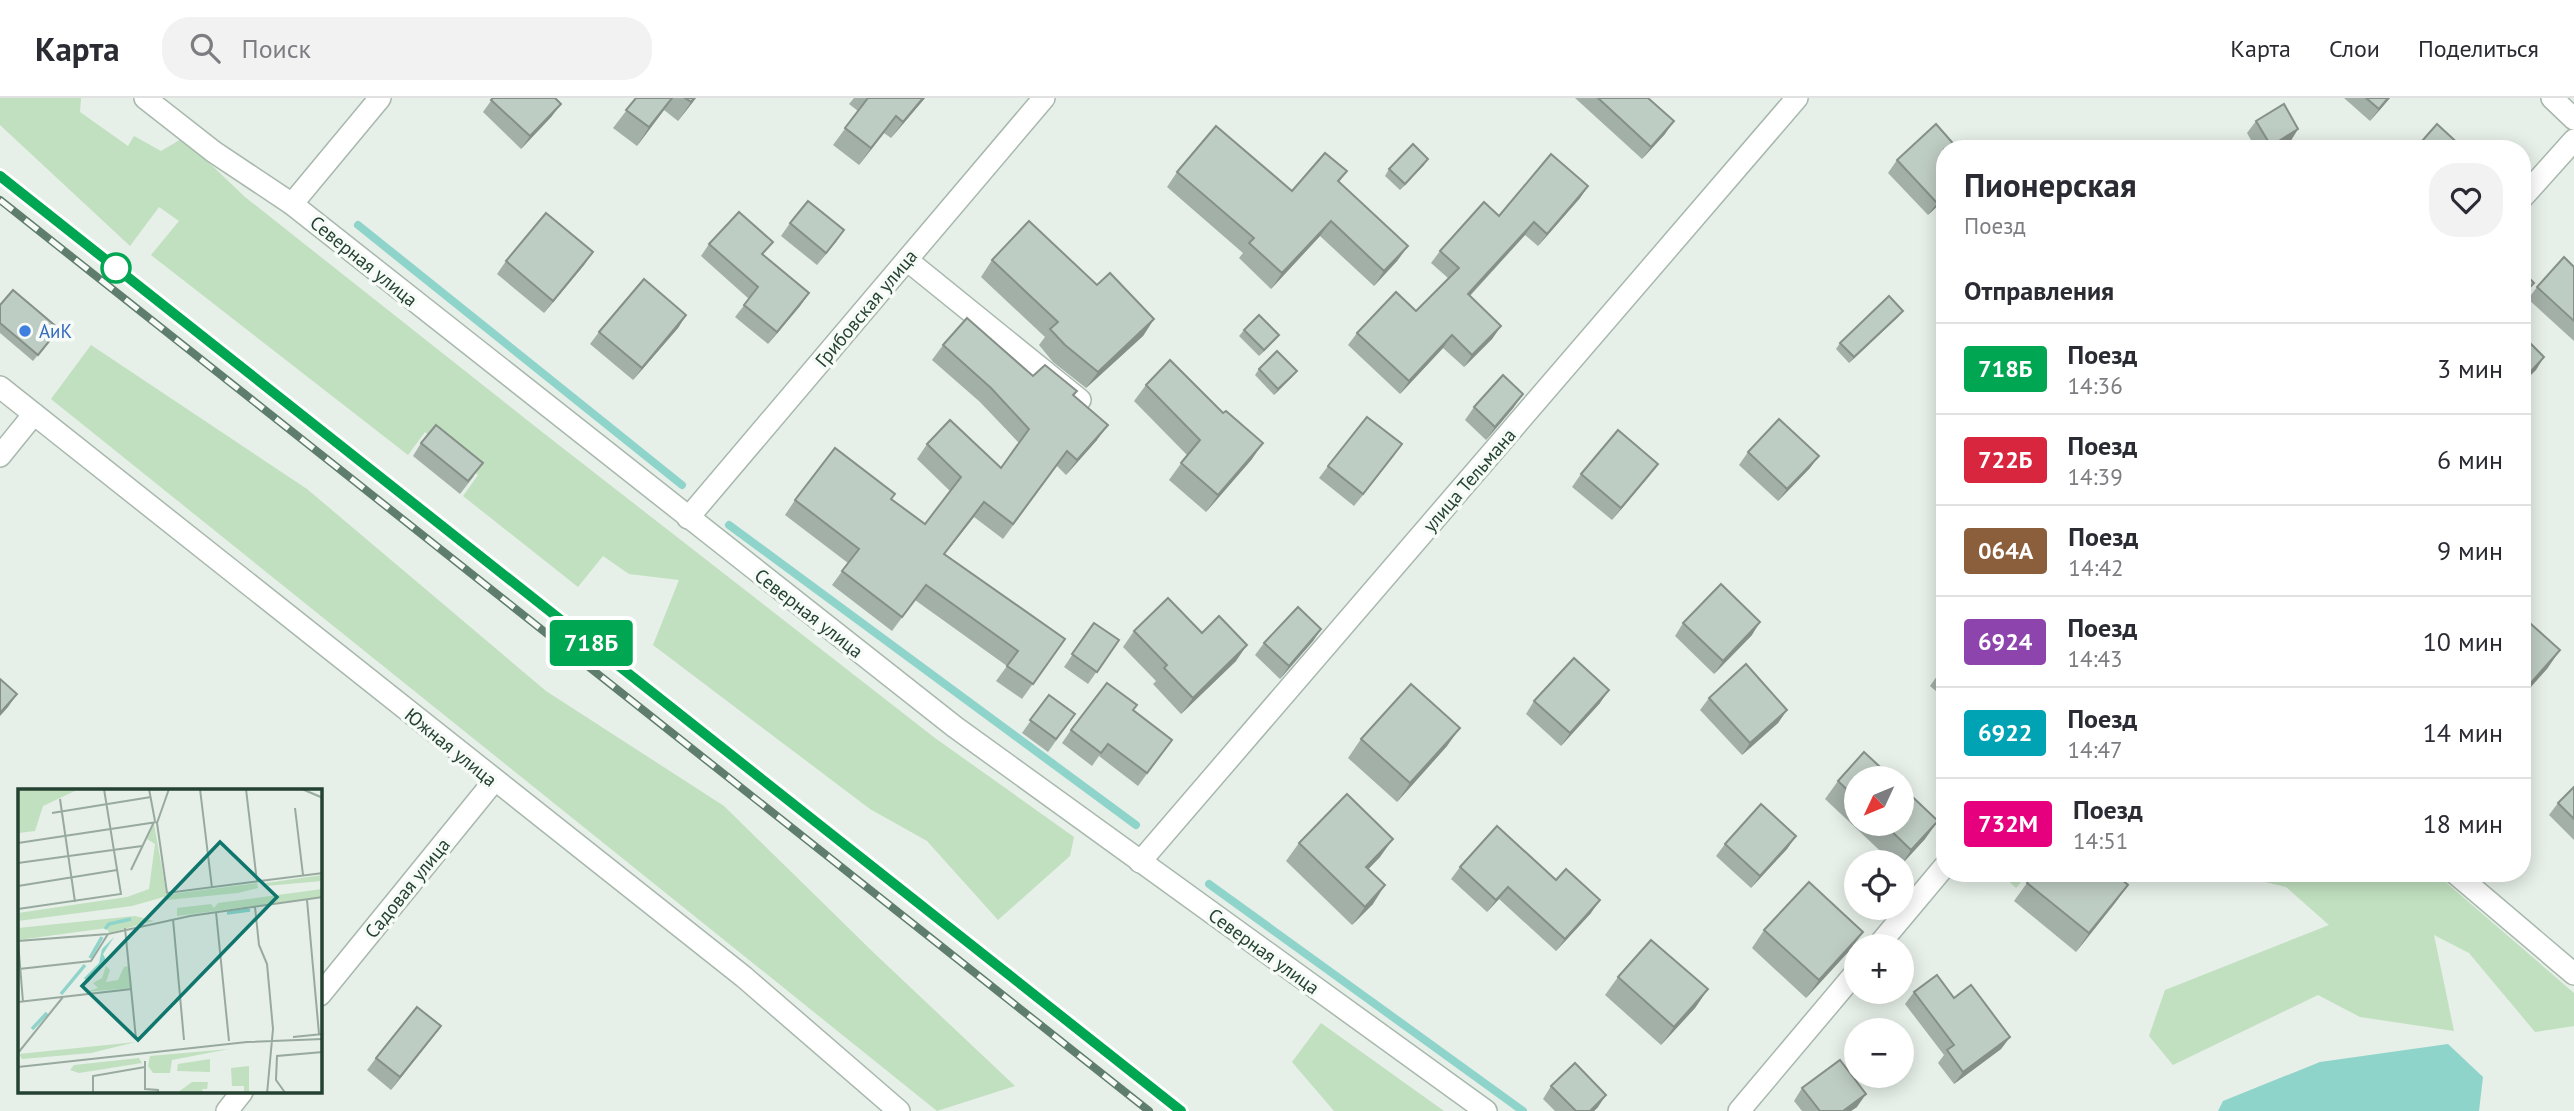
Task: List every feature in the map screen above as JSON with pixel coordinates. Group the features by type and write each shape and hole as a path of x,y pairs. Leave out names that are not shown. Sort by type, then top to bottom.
{"street":[{"name":"Северная улица","path":"145,98 214,152 292,204 955,727 1486,1111"},
{"path":"292,204 380,98"},
{"name":"Грибовская улица","path":"688,518 1044,98"},
{"name":"улица Тельмана","path":"1140,862 1797,98"},
{"path":"2552,98 2574,119"},
{"path":"2531,188 2574,140"},
{"path":"907,260 1080,400"},
{"name":"Южная улица","path":"0,387 744,977 899,1111"},
{"path":"0,456 34,414"},
{"name":"Садовая улица","path":"322,993 494,781"},
{"path":"1888,934 1936,877"},
{"path":"2466,882 2574,974"},
{"path":"1740,1111 1844,987"},
{"path":"226,1111 240,1094"}],"green space":[{"path":"0,98 81,98 80,112 128,146 134,136 161,151 183,138 245,197 546,435 935,738 1074,837 1070,856 998,920 927,841 870,809 653,645 679,580 629,574 603,556 578,587 463,496 478,475 425,432 408,455 151,255 179,221 159,207 130,246 0,125"},
{"path":"91,345 307,489 546,691 724,806 1015,1086 937,1111 51,399"},
{"path":"2010,882 2021,882 2016,888"},
{"path":"2265,882 2445,882 2574,993 2574,1026 2535,1032 2469,953 2434,935 2454,1031 2360,1017 2318,995 2173,1065 2149,1036 2165,990 2329,925 2286,887"},
{"path":"1321,1023 1444,1111 1334,1111 1292,1062"}],"water":[{"path":"2448,1044 2483,1077 2479,1111 2218,1111 2223,1101 2320,1062"}],"building":[{"path":"555,98 561,104 530,136 491,100"},
{"path":"636,98 672,98 649,127 626,110"},
{"path":"868,98 923,98 903,122 896,116 871,148 845,128"},
{"path":"1598,98 1648,98 1674,121 1651,147"},
{"path":"2366,98 2388,98 2379,109"},
{"path":"2284,104 2298,129 2281,140 2267,140 2256,121"},
{"path":"1936,124 1950,140 1936,140 1936,202 1897,160"},
{"path":"2437,124 2454,140 2423,140"},
{"path":"1216,126 1292,191 1325,153 1347,171 1338,181 1408,246 1384,271 1331,221 1282,273 1249,243 1254,238 1177,172"},
{"path":"1413,144 1428,159 1405,184 1389,169"},
{"path":"1551,154 1588,186 1547,234 1534,222 1468,294 1501,326 1472,355 1452,335 1409,381 1357,333 1396,292 1416,311 1459,268 1440,251 1484,202 1499,216"},
{"path":"808,201 844,230 826,253 790,223"},
{"path":"739,212 773,242 762,254 809,293 777,332 744,305 758,287 709,244"},
{"path":"546,213 593,252 553,301 506,261"},
{"path":"1029,221 1097,285 1110,273 1154,319 1098,372 1065,345 1050,329 1058,322 992,260"},
{"path":"2564,257 2574,267 2574,321 2537,287"},
{"path":"644,279 686,315 642,368 599,332"},
{"name":"АиК","path":"13,290 59,329 38,355 0,323 0,305"},
{"path":"1889,296 1903,311 1854,357 1840,343"},
{"path":"1259,315 1279,335 1264,350 1244,330"},
{"path":"967,318 1033,376 1045,365 1077,391 1073,395 1108,425 1077,460 1067,451 1013,524 984,502 944,554 1065,639 1033,684 1007,666 1018,651 926,585 902,617 842,571 859,549 795,500 835,448 895,494 891,499 925,524 961,477 927,444 950,420 1001,468 1029,429 991,388 943,345"},
{"path":"2531,344 2544,357 2531,371"},
{"path":"1277,351 1297,371 1278,389 1259,369"},
{"path":"1170,360 1223,413 1226,411 1263,443 1218,495 1181,463 1200,440 1146,385"},
{"path":"1503,375 1523,394 1495,427 1474,407"},
{"path":"1367,417 1402,444 1363,494 1328,466"},
{"path":"1779,419 1819,456 1787,489 1748,452"},
{"path":"436,425 483,463 468,481 421,443"},
{"path":"1618,430 1658,464 1621,508 1581,474"},
{"path":"1721,584 1760,622 1723,661 1683,623"},
{"path":"1168,598 1202,633 1219,616 1247,645 1193,698 1164,668 1167,665 1134,631"},
{"path":"1298,607 1321,629 1289,666 1264,643"},
{"path":"1094,623 1119,640 1097,672 1072,654"},
{"path":"2531,624 2560,650 2531,683"},
{"path":"1574,658 1609,690 1570,733 1534,701"},
{"path":"1746,664 1787,710 1750,743 1709,698"},
{"path":"0,679 17,694 0,713"},
{"path":"1107,683 1137,705 1133,710 1172,740 1147,773 1108,744 1101,753 1071,730"},
{"path":"1411,684 1460,728 1410,783 1361,739"},
{"path":"1049,695 1075,714 1056,739 1030,720"},
{"path":"1864,752 1879,766 1851,766"},
{"path":"1844,774 1844,787 1838,781"},
{"path":"2574,787 2574,819 2558,803"},
{"path":"1347,794 1393,839 1366,867 1385,885 1365,907 1299,843"},
{"path":"1914,798 1936,819 1936,823 1911,850 1896,836 1914,836"},
{"path":"1761,804 1796,836 1760,876 1725,844"},
{"path":"1497,826 1556,880 1566,869 1600,900 1565,939 1508,887 1496,900 1460,867"},
{"path":"1809,882 1844,914 1844,920 1850,920 1863,932 1844,934 1844,953 1819,980 1764,930"},
{"path":"2124,882 2128,885 2089,933 2027,883"},
{"path":"1651,940 1708,989 1674,1027 1618,977"},
{"path":"1937,975 1954,998 1971,985 2010,1037 1963,1072 1947,1050 1954,1045 1914,992"},
{"path":"417,1007 441,1026 400,1077 376,1058"},
{"path":"1840,1060 1844,1065 1844,1088 1861,1088 1866,1094 1843,1111 1820,1111 1802,1088"},
{"path":"1575,1063 1606,1095 1590,1111 1576,1111 1551,1086"}],"waterway":[{"path":"358,225 682,485"},
{"path":"729,525 1136,825"},
{"path":"1209,884 1523,1111"}],"railway":[{"path":"0,176 1180,1111"},
{"path":"0,200 1149,1111"}],"train":[{"name":"718Б","path":"0,176 1181,1111"}],"place":[{"name":"АиК","path":"25,331"}]}
